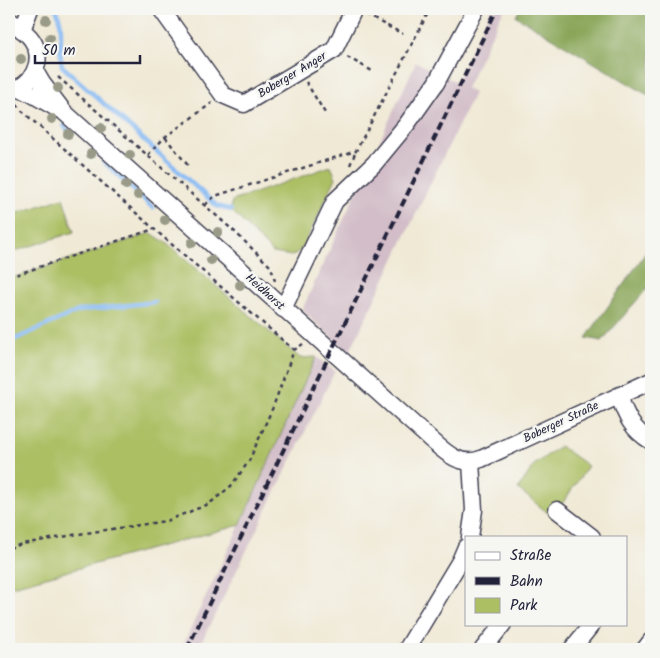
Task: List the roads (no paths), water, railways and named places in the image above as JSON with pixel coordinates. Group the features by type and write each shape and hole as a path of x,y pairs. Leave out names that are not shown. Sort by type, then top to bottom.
{"street":[{"path":"22,30 30,9"},
{"name":"Boberger Anger","path":"161,9 223,95 244,104 334,50 354,9"},
{"path":"283,309 335,201 374,164 436,84 476,9"},
{"path":"9,20 32,40 38,57 35,71 28,82 14,94"},
{"name":"Heidhorst","path":"35,71 64,112"},
{"name":"Heidhorst","path":"14,94 38,97 64,112 283,309 315,335 446,452 460,461 470,462"},
{"name":"Boberger Straße","path":"470,462 481,460 651,381"},
{"path":"619,396 631,425 639,434 651,442"},
{"path":"470,462 474,510 470,536"},
{"path":"557,510 581,534"},
{"path":"407,649 460,561 465,549"},
{"path":"483,649 501,626"},
{"path":"572,649 590,626"},
{"path":"645,649 651,641"}],"waterway":[{"path":"56,9 61,31 60,51 62,66 217,206 231,210"},
{"path":"64,126 70,132"},
{"path":"103,161 153,208"},
{"path":"9,342 78,311 155,302"}],"railway":[{"path":"187,649 497,9"}]}
